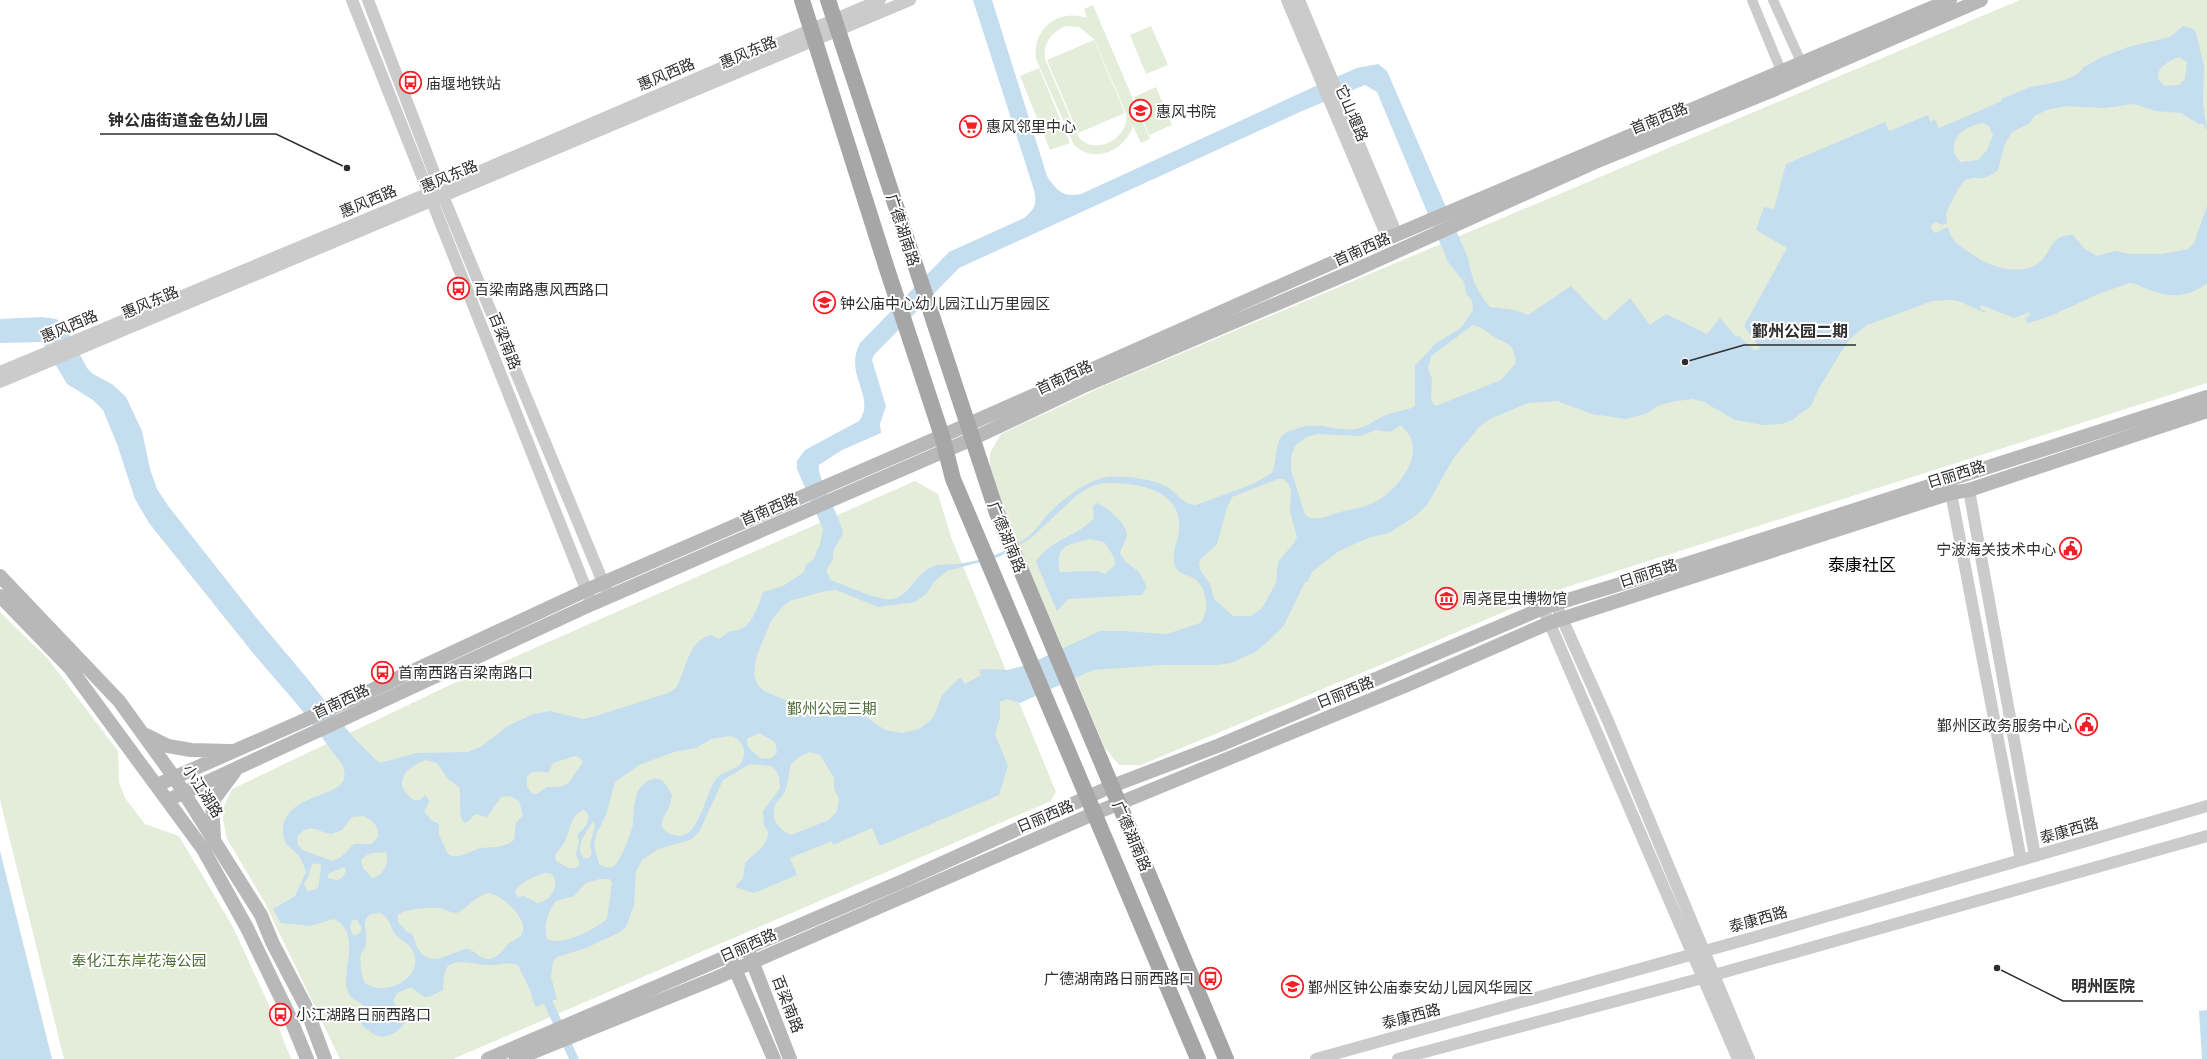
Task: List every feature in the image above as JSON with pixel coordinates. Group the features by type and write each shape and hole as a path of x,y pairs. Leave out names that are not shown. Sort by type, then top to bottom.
{"main road":[{"name":"广德湖南路","path":"802,0 944,443 953,479 1071,762 1198,1059"},
{"name":"广德湖南路","path":"828,0 908,248 997,513 1078,710 1112,786 1226,1059"},
{"name":"首南西路","path":"970,432 1393,237 1782,73 1950,0"},
{"name":"首南西路","path":"157,785 357,698 586,590 1086,385 1351,272 1595,162 1771,91 1981,0"},
{"name":"日丽西路","path":"488,1059 903,881 1086,797 1220,745 1549,606 1686,564 2207,397"},
{"name":"日丽西路","path":"516,1059 735,969 1093,814 1407,685 1555,621 1952,493 1969,490 2112,441 2207,411"},
{"name":"首南西路","path":"168,800 944,443"},
{"name":"小江湖路","path":"0,576 118,701 174,777 261,915 272,942 305,1005 325,1059"},
{"path":"0,596 70,668 203,849 247,928 288,1013 307,1059"},
{"path":"143,734 168,746 191,750 234,751"},
{"path":"214,839 212,802 238,768"},
{"name":"百梁南路","path":"747,948 790,1059"},
{"path":"729,956 774,1059"}],"street":[{"name":"百梁南路","path":"352,0 592,604"},
{"name":"百梁南路","path":"368,0 442,191 609,597"},
{"name":"惠风西路","path":"442,191 837,25 880,0"},
{"path":"837,25 910,0"},
{"name":"它山堰路","path":"1287,0 1393,237"},
{"name":"它山堰路","path":"1299,0 1393,237"},
{"path":"1752,0 1782,73"},
{"path":"1773,0 1802,64"},
{"name":"惠风东路","path":"0,382 442,191"},
{"name":"惠风西路","path":"0,372 430,197"},
{"path":"1969,490 2034,856"},
{"path":"1952,493 2021,860"},
{"path":"1549,606 1698,953 1738,1059"},
{"name":"泰康西路","path":"1316,1059 1698,953 2207,806"},
{"path":"1398,1059 1708,977 2207,836"},
{"path":"1708,977 1749,1059"}],"green space":[{"path":"2020,0 2207,0 2207,383 1545,594 1378,666 1141,765 1119,765 1105,748 990,476 990,453 1001,434 1106,385"},
{"path":"1093,5 1150,139 1141,143 1133,126 1129,135 1116,148 1100,154 1091,154 1082,151 1074,145 1036,59 1038,39 1043,30 1057,19 1066,16 1087,18 1084,9","holes":["1065,26 1079,27 1094,39 1126,113 1126,122 1123,130 1117,137 1102,145 1093,145 1085,142 1078,136 1045,59 1045,48 1052,35"]},
{"path":"1151,26 1168,65 1146,74 1130,35"},
{"path":"1094,40 1125,113 1078,133 1047,60"},
{"path":"1039,68 1070,143 1050,150 1020,76"},
{"path":"1156,87 1172,125 1149,135 1134,97"},
{"name":"鄞州公园三期","path":"915,481 938,494 951,537 1056,792 1051,801 453,1059 340,1059 264,901 227,839 223,820 224,806 232,789 448,686"},
{"name":"奉化江东岸花海公园","path":"0,612 48,659 118,751 119,782 125,798 145,824 179,836 233,927 274,1016 291,1059 64,1059 0,800"}],"water":[{"path":"973,0 992,0 1047,176 1057,189 1065,194 1081,194 1318,85 1357,68 1378,64 1387,71 1468,258 1475,284 1485,302 1490,307 1515,310 1528,315 1571,286 1605,321 1630,298 1650,325 1666,314 1707,334 1720,318 1736,337 1738,335 1755,351 1760,348 1744,326 1787,248 1756,230 1764,207 1774,209 1786,164 1885,122 1889,131 1928,115 1930,122 1935,119 1939,128 2002,101 2001,99 2030,87 2062,81 2078,74 2084,67 2102,57 2128,47 2170,37 2183,26 2193,29 2196,33 2204,66 2203,104 2207,130 2203,124 2199,124 2181,113 2156,111 2134,104 2105,108 2066,106 2047,110 2034,116 2030,123 2012,132 2004,146 1998,170 1984,178 1965,180 1958,189 1946,213 1947,223 1942,225 1936,222 1931,225 1931,228 1935,233 1948,227 1955,242 1982,261 1997,267 2014,270 2030,268 2037,264 2046,255 2055,241 2065,236 2073,235 2085,249 2097,256 2115,251 2129,254 2162,254 2188,249 2194,243 2207,206 2207,283 2193,292 2170,295 2155,292 2130,283 2095,295 2051,316 2027,323 2025,318 2030,316 2029,312 2014,318 1981,305 1980,309 1986,311 1985,313 1961,302 1951,300 1932,301 1867,325 1850,339 1843,349 1819,388 1811,406 1792,420 1782,424 1763,425 1735,420 1704,402 1692,399 1657,406 1648,413 1626,419 1592,414 1557,401 1528,403 1490,419 1480,426 1453,459 1427,505 1414,517 1389,533 1368,538 1339,551 1312,572 1307,582 1305,582 1284,625 1257,651 1231,663 1216,665 1162,665 1093,670 1020,703 1007,699 1000,702 1000,718 995,734 1008,766 999,795 880,846 872,828 833,845 832,841 790,858 797,875 754,893 735,887 743,878 745,863 760,850 766,842 768,832 764,825 763,811 780,788 779,777 776,770 771,766 750,764 723,780 699,832 690,840 658,849 642,860 636,872 634,905 626,927 620,932 586,948 557,957 553,962 551,977 557,999 535,1007 530,990 518,965 510,963 482,965 457,962 447,967 444,975 443,990 431,996 424,997 411,987 397,993 393,1001 404,1012 406,1017 403,1025 396,1032 382,1037 372,1033 362,1026 360,1019 364,1006 351,997 347,989 346,979 349,946 348,935 343,926 334,919 310,926 281,923 273,909 295,896 306,872 299,857 286,844 284,839 284,825 288,814 296,806 338,787 343,781 344,777 343,766 301,709 253,653 149,523 135,499 117,444 103,410 93,400 67,384 42,342 0,343 0,319 42,317 56,319 64,324 87,368 93,374 112,384 126,397 142,431 150,469 157,489 169,507 353,737 379,763 417,753 468,752 482,746 506,727 533,714 550,711 583,719 668,693 676,688 692,649 697,643 703,638 711,635 719,639 730,631 743,628 752,618 763,592 783,586 804,572 806,565 813,560 820,544 823,529 797,469 797,461 805,450 859,421 864,412 863,394 855,366 856,355 860,343 949,252 1028,215 1033,209 1035,203 1034,190","holes":["2179,57 2187,62 2185,79 2179,85 2165,86 2158,77 2161,68","1365,85 1377,92 1448,262 1464,282 1466,293 1472,301 1473,310 1461,328 1436,343 1415,366 1415,406 1412,408 1387,414 1366,426 1356,429 1311,426 1288,432 1283,435 1278,444 1272,473 1253,484 1196,505 1187,503 1169,488 1155,482 1126,477 1102,478 1087,484 1065,499 1047,515 1029,536 1013,547 976,561 932,567 923,572 903,594 892,599 879,598 831,580 826,570 833,560 833,551 843,534 821,478 819,465 842,450 881,433 880,424 886,406 872,360 874,355 959,268 1302,111","1983,123 1989,126 1993,135 1987,150 1978,160 1960,162 1954,153 1955,141 1961,132 1977,124","1473,325 1511,347 1516,363 1501,380 1436,406 1433,404 1431,397 1432,379 1428,368 1431,356","1402,426 1411,440 1413,451 1411,460 1408,469 1396,486 1381,499 1365,506 1322,518 1309,517 1305,515 1291,470 1291,456 1295,446 1306,437 1317,434 1360,436 1376,430 1390,432","1278,479 1283,479 1288,483 1291,490 1290,512 1297,537 1294,543 1278,562 1276,583 1262,608 1251,616 1233,616 1214,599 1210,584 1200,570 1199,563 1201,559 1217,544 1227,508 1232,497","1105,483 1117,483 1143,487 1166,497 1173,505 1178,516 1179,530 1174,552 1175,566 1179,572 1192,577 1200,585 1205,596 1205,613 1200,623 1167,634 1100,631 1027,665 1007,670 979,670 981,675 965,684 961,678 958,679 942,695 933,718 919,729 902,733 885,730 866,717 853,704 847,702 806,706 795,704 764,691 758,685 754,676 757,655 771,621 782,607 790,601 825,591 836,590 878,607 915,602 926,594 935,581 947,571 999,557 1031,538 1077,495 1092,486","759,733 775,742 777,753 770,759 760,758 748,747 747,739","730,736 740,741 744,751 741,763 735,768 720,775 712,785 700,816 694,826 688,833 679,836 669,833 665,830 662,824 662,821 670,806 672,795 664,783 659,779 656,778 646,782 638,791 634,804 632,828 622,853 614,866 604,867 599,864 594,846 596,835 606,815 615,782 639,765 674,752 696,748 711,739","810,752 820,755 834,778 834,789 839,798 837,811 829,820 791,835 782,830 776,822 774,818 774,808 785,791 792,764 795,760","575,756 580,758 583,762 568,783 561,786 547,787 537,794 531,793 527,786 527,777 530,774 537,772 549,772 553,763","426,760 437,763 448,779 459,787 460,811 464,823 469,821 475,814 487,817 501,797 510,796 519,801 523,815 516,823 514,840 502,846 481,848 460,856 452,856 448,854 439,835 439,824 431,820 424,811 429,802 428,798 425,795 420,800 414,800 403,788 402,782 407,771","583,810 587,812 587,822 584,828 577,835 579,841 576,854 580,865 574,868 568,868 556,861 555,856 566,838 575,816","363,816 370,819 375,824 378,837 372,844 354,844 341,857 333,861 302,850 298,845 297,836 307,829 315,829 332,834 342,830 352,817","593,822 595,825 590,845 592,854 589,858 584,858 581,854 580,845 588,830","386,852 387,856 385,868 379,875 372,878 363,868 361,861 368,854","314,863 321,865 318,888 309,891 306,890 304,883 308,878 312,865","344,867 346,870 344,876 338,880 328,878 328,874","545,873 552,874 555,888 550,896 542,902 537,903 524,896 518,897 515,892 517,888 528,880","600,879 609,879 612,882 607,919 587,932 570,939 561,941 547,939 547,919 556,901 574,896 586,883","488,893 494,895 513,908 522,921 522,934 517,939 509,943 496,956 490,959 484,958 468,949 436,959 424,956 419,950 411,933 407,932 398,922 398,915 406,911 435,908 457,913 483,894","380,913 384,915 396,935 413,951 415,961 413,970 408,977 400,983 391,987 382,988 372,987 364,982 360,961 361,954 366,944 366,920 371,914","352,920 357,920 361,927 361,932 353,935 350,927"]},
{"path":"1097,503 1106,508 1116,516 1124,526 1127,535 1120,553 1126,562 1139,572 1147,587 1142,595 1068,599 1057,611 1036,562 1048,548 1088,524 1094,518 1093,506","holes":["1089,539 1104,542 1114,557 1115,565 1105,574 1098,571 1060,572 1059,557 1064,548 1074,543"]},
{"path":"0,851 52,1059 0,1059"},
{"path":"2207,1010 2207,1059 2202,1059 2199,1011"}],"waterway":[{"path":"543,991 574,1059"}],"place":[{"name":"庙堰地铁站","path":"410,83"},
{"name":"惠风书院","path":"1141,111"},
{"name":"惠风邻里中心","path":"970,126"},
{"name":"钟公庙街道金色幼儿园","path":"347,168"},
{"name":"百梁南路惠风西路口","path":"458,289"},
{"name":"钟公庙中心幼儿园江山万里园区","path":"824,303"},
{"name":"鄞州公园二期","path":"1685,362"},
{"name":"宁波海关技术中心","path":"2071,549"},
{"name":"周尧昆虫博物馆","path":"1446,598"},
{"name":"首南西路百梁南路口","path":"383,672"},
{"name":"鄞州区政务服务中心","path":"2087,725"},
{"name":"明州医院","path":"1997,968"},
{"name":"广德湖南路日丽西路口","path":"1210,978"},
{"name":"鄞州区钟公庙泰安幼儿园风华园区","path":"1293,987"},
{"name":"小江湖路日丽西路口","path":"280,1014"}],"district":[{"name":"泰康社区","path":"1862,565"}]}
